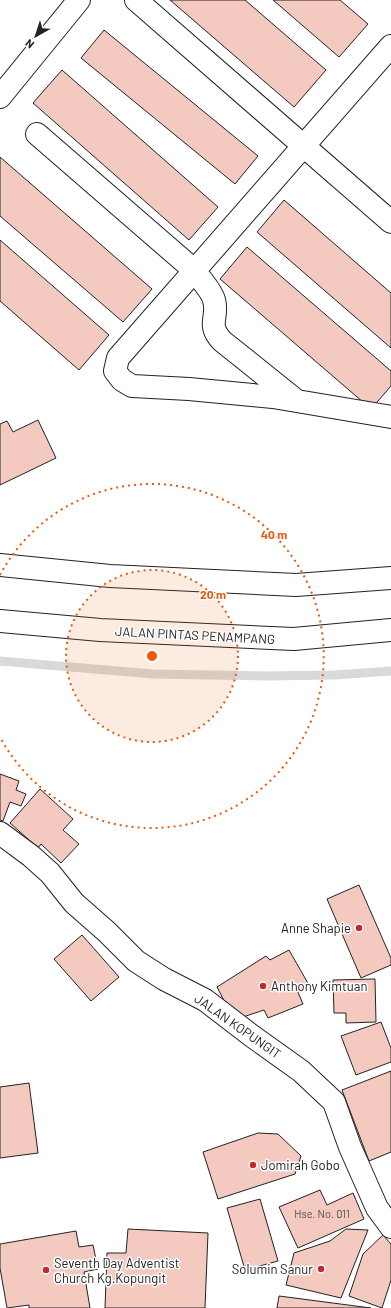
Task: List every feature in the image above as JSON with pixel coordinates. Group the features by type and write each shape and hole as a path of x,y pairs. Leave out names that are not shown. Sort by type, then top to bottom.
{"street":[{"path":"0,97 79,0"},
{"path":"136,0 391,222"},
{"path":"391,46 118,358 115,371 122,380 132,386 189,389 273,397 391,417"},
{"path":"37,134 195,271 214,298 216,308 213,325 215,334 298,401"},
{"path":"0,565 110,576 296,584 391,578"},
{"name":"JALAN PINTAS PENAMPANG","path":"0,621 100,630 294,639 391,630"},
{"name":"JALAN KOPUNGIT","path":"0,833 31,856 50,873 74,903 107,932 136,961 164,979 205,1000 301,1071 334,1102 350,1147 377,1208 391,1227"}],"building":[{"path":"170,0 245,0 326,70 294,107"},
{"path":"273,0 340,0 368,24 339,57"},
{"path":"104,30 258,156 235,184 81,58"},
{"path":"62,70 218,207 189,240 33,103"},
{"path":"0,157 152,289 123,322 0,216"},
{"path":"284,200 391,293 391,348 257,232"},
{"path":"0,240 109,335 79,370 0,301"},
{"path":"247,247 391,371 391,386 371,409 220,279"},
{"path":"38,420 56,458 0,485 0,424 7,421 13,432"},
{"path":"0,774 19,781 16,790 26,794 21,806 10,802 3,821 0,820"},
{"path":"40,789 73,819 63,830 79,844 61,863 41,844 38,848 10,823"},
{"name":"Anne Shapie","path":"359,885 391,958 391,965 361,978 327,899"},
{"path":"82,935 119,977 91,1001 54,959"},
{"name":"Anthony Kimtuan","path":"289,950 309,985 297,990 303,1004 268,1018 264,1010 234,1020 217,987 266,956 270,960"},
{"path":"375,979 376,1022 346,1023 346,1013 334,1013 333,980"},
{"path":"381,1022 391,1048 391,1062 356,1075 341,1036"},
{"path":"391,1071 391,1152 369,1161 342,1090"},
{"path":"29,1083 38,1153 0,1158 0,1087"},
{"name":"Jomirah Gobo","path":"258,1133 278,1134 301,1156 295,1174 218,1199 203,1152"},
{"path":"320,1190 327,1205 353,1193 364,1219 298,1248 279,1207"},
{"path":"260,1199 278,1261 245,1270 227,1208"},
{"path":"128,1229 208,1233 205,1308 105,1308 107,1253 126,1253"},
{"name":"Solumin Sanur","path":"346,1229 368,1230 341,1298 286,1285 294,1253 330,1241"},
{"name":"Seventh Day Adventist Church Kg.Kopungit","path":"76,1231 79,1247 93,1245 98,1269 84,1272 90,1308 29,1308 29,1305 7,1308 0,1268 0,1244"},
{"path":"383,1235 391,1244 391,1280 382,1308 349,1296 363,1254"},
{"path":"279,1296 371,1308 277,1308"}],"waterway":[{"path":"0,661 153,674 266,676 335,675 391,671"}],"place":[{"name":"Anne Shapie","path":"359,928"},
{"name":"Anthony Kimtuan","path":"263,986"},
{"name":"Jomirah Gobo","path":"253,1165"},
{"name":"Solumin Sanur","path":"321,1269"},
{"name":"Seventh Day Adventist Church Kg.Kopungit","path":"46,1270"}]}
